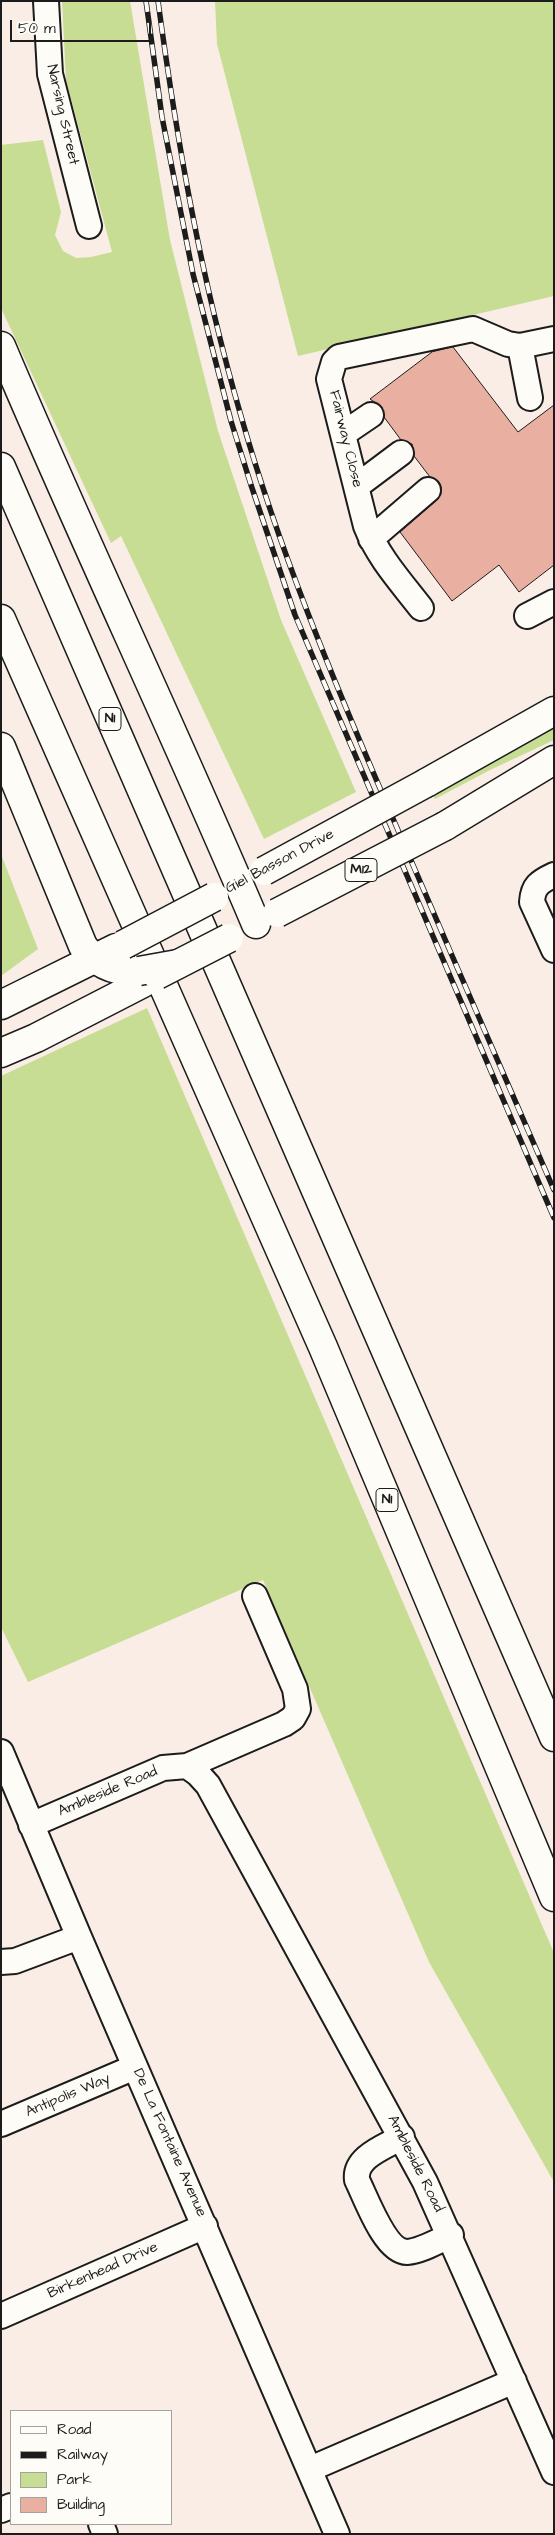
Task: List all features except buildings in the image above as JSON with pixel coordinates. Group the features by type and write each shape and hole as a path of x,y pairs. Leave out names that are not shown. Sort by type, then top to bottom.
{"main road":[{"path":"1,346 54,471 124,621 239,884 267,918"},
{"name":"N1","path":"1,467 554,1737"},
{"name":"N1","path":"1,619 323,1347 554,1897"},
{"name":"Giel Basson Drive","path":"1,1005 123,945 264,871 554,711"},
{"path":"1,747 78,937 94,959 141,977"},
{"name":"M12","path":"141,977 178,964 445,826 554,760"},
{"path":"1,1053 36,1038 141,977"}],"street":[{"name":"Narsing Street","path":"46,1 50,74 88,226"},
{"name":"Fairway Close","path":"420,608 382,559 371,539 330,379 334,362 339,358 473,330 508,344 520,346 554,339"},
{"path":"520,346 530,398"},
{"path":"343,434 371,414"},
{"path":"357,486 401,453"},
{"path":"371,539 428,490"},
{"path":"527,616 554,602"},
{"path":"554,875 538,883 532,902 554,950"},
{"name":"Ambleside Road","path":"31,1825 163,1768 187,1766 284,1724 298,1709 296,1689 255,1596"},
{"name":"De La Fontaine Avenue","path":"1,1752 337,2534"},
{"name":"Ambleside Road","path":"187,1766 208,1785 402,2137 451,2235 554,2472"},
{"path":"1,1962 15,1962 79,1937"},
{"name":"Antipolis Way","path":"1,2124 135,2067"},
{"path":"402,2137 362,2161 356,2172 357,2180 387,2240 400,2251 406,2252 415,2251 451,2235"},
{"name":"Birkenhead Drive","path":"1,2316 205,2226"},
{"path":"310,2469 514,2381"}],"green space":[{"path":"62,1 130,1 170,240 218,431 281,620 356,792 264,839 121,536 111,543 1,308 1,145 43,140 61,212 55,235 63,251 76,258 112,252 66,80"},
{"path":"215,1 554,1 554,296 298,356 217,44"},
{"path":"554,723 554,740 490,770 435,799 432,794"},
{"path":"1,854 38,949 1,976"},
{"path":"147,1008 554,1953 554,2182 429,1962 263,1580 28,1682 1,1627 1,1076"}],"railway":[{"path":"146,1 162,117 193,274 231,421 251,485 295,615 554,1218"},
{"path":"158,1 173,106 202,262 241,416 272,516 308,614 347,711 554,1190"}]}
